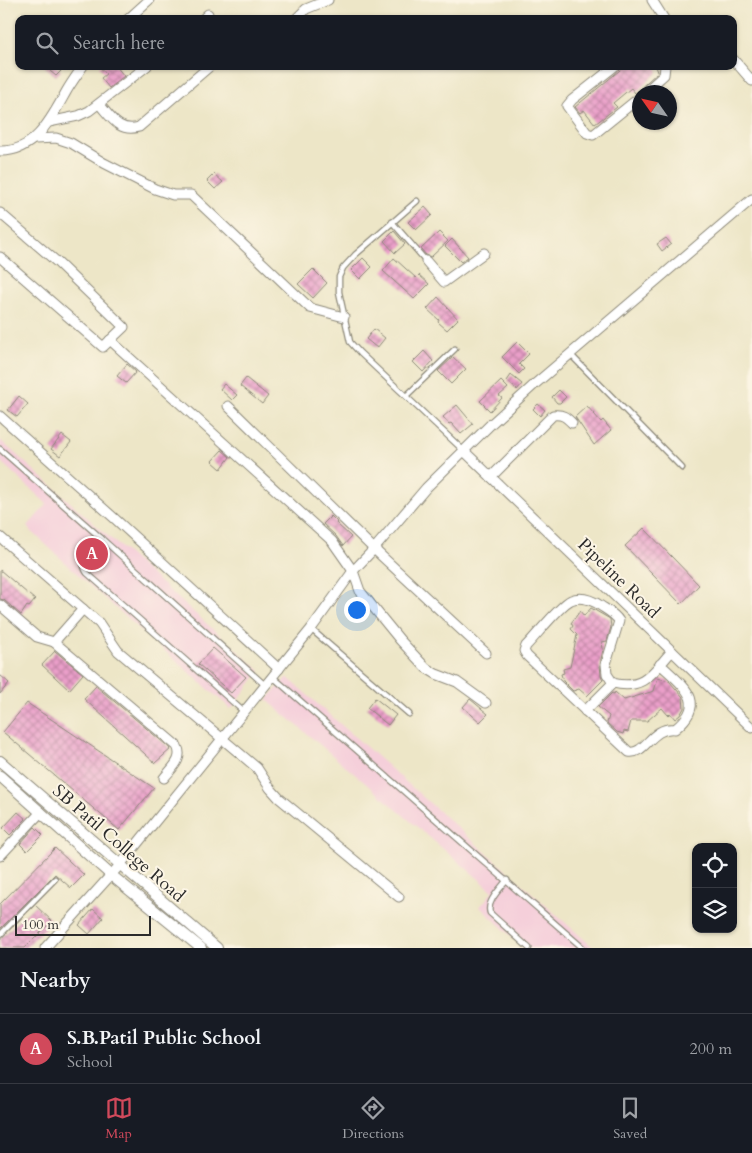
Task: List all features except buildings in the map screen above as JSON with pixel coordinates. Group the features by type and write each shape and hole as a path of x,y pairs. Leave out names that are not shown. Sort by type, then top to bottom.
{"street":[{"path":"132,15 149,0"},
{"path":"300,15 306,9 328,0"},
{"path":"652,0 661,15"},
{"path":"737,63 751,76"},
{"path":"0,151 19,148 35,139 49,122 81,70"},
{"path":"49,122 78,116 99,104 142,70"},
{"path":"99,104 116,122 124,128 131,130 139,127 205,70"},
{"path":"610,70 567,106 587,133 593,135 632,103"},
{"path":"654,85 661,79 666,70"},
{"path":"35,139 56,138 71,143 104,163 155,189 173,195 190,195 310,308 344,317"},
{"path":"45,948 120,865 266,686 353,571 426,488 510,406 752,199"},
{"path":"0,213 57,262 124,327 103,347 0,257"},
{"path":"426,261 444,282 484,253"},
{"path":"110,340 332,541 353,571 360,591 400,640 426,668 457,682 486,703"},
{"path":"228,406 374,549 486,653"},
{"path":"491,477 553,415 560,414 565,416 572,423"},
{"path":"0,416 279,669"},
{"name":"Pipeline Road","path":"464,451 752,728"},
{"path":"0,537 99,622 118,651 257,768 279,798 399,897"},
{"path":"660,664 690,694 692,702 690,712 682,724 675,730 668,728 656,733 640,749 629,752 527,656 524,651 526,646 571,600 588,599 593,600 619,621 606,664 607,674 613,683 626,686 640,683 672,651"},
{"path":"0,605 37,637 54,642 177,746 181,752 180,758 164,778"},
{"path":"54,642 83,609"},
{"path":"585,711 613,683"},
{"name":"SB Patil College Road","path":"0,761 120,865 189,931 201,948"},
{"name":"SB Patil College Road","path":"0,776 111,875 189,931 217,948"},
{"path":"0,856 42,812"}],"lane":[{"path":"417,201 355,255 343,268 339,277 338,292 350,342 464,451"},
{"path":"392,222 426,261"},
{"path":"406,396 455,349"},
{"path":"570,354 682,468"},
{"path":"0,449 266,686"},
{"path":"101,538 86,553 83,560 83,567 87,573 244,712"},
{"path":"311,629 410,714"},
{"path":"273,677 583,948"},
{"path":"0,935 55,879"},
{"path":"507,880 488,910 530,948"}],"shaded area":[{"path":"0,440 260,671 231,709 85,581 27,527 47,504 0,461"},
{"path":"287,677 594,948 524,948 480,907 493,891 267,700"}],"place":[{"name":"S.B.Patil Public School","path":"92,554"}]}
